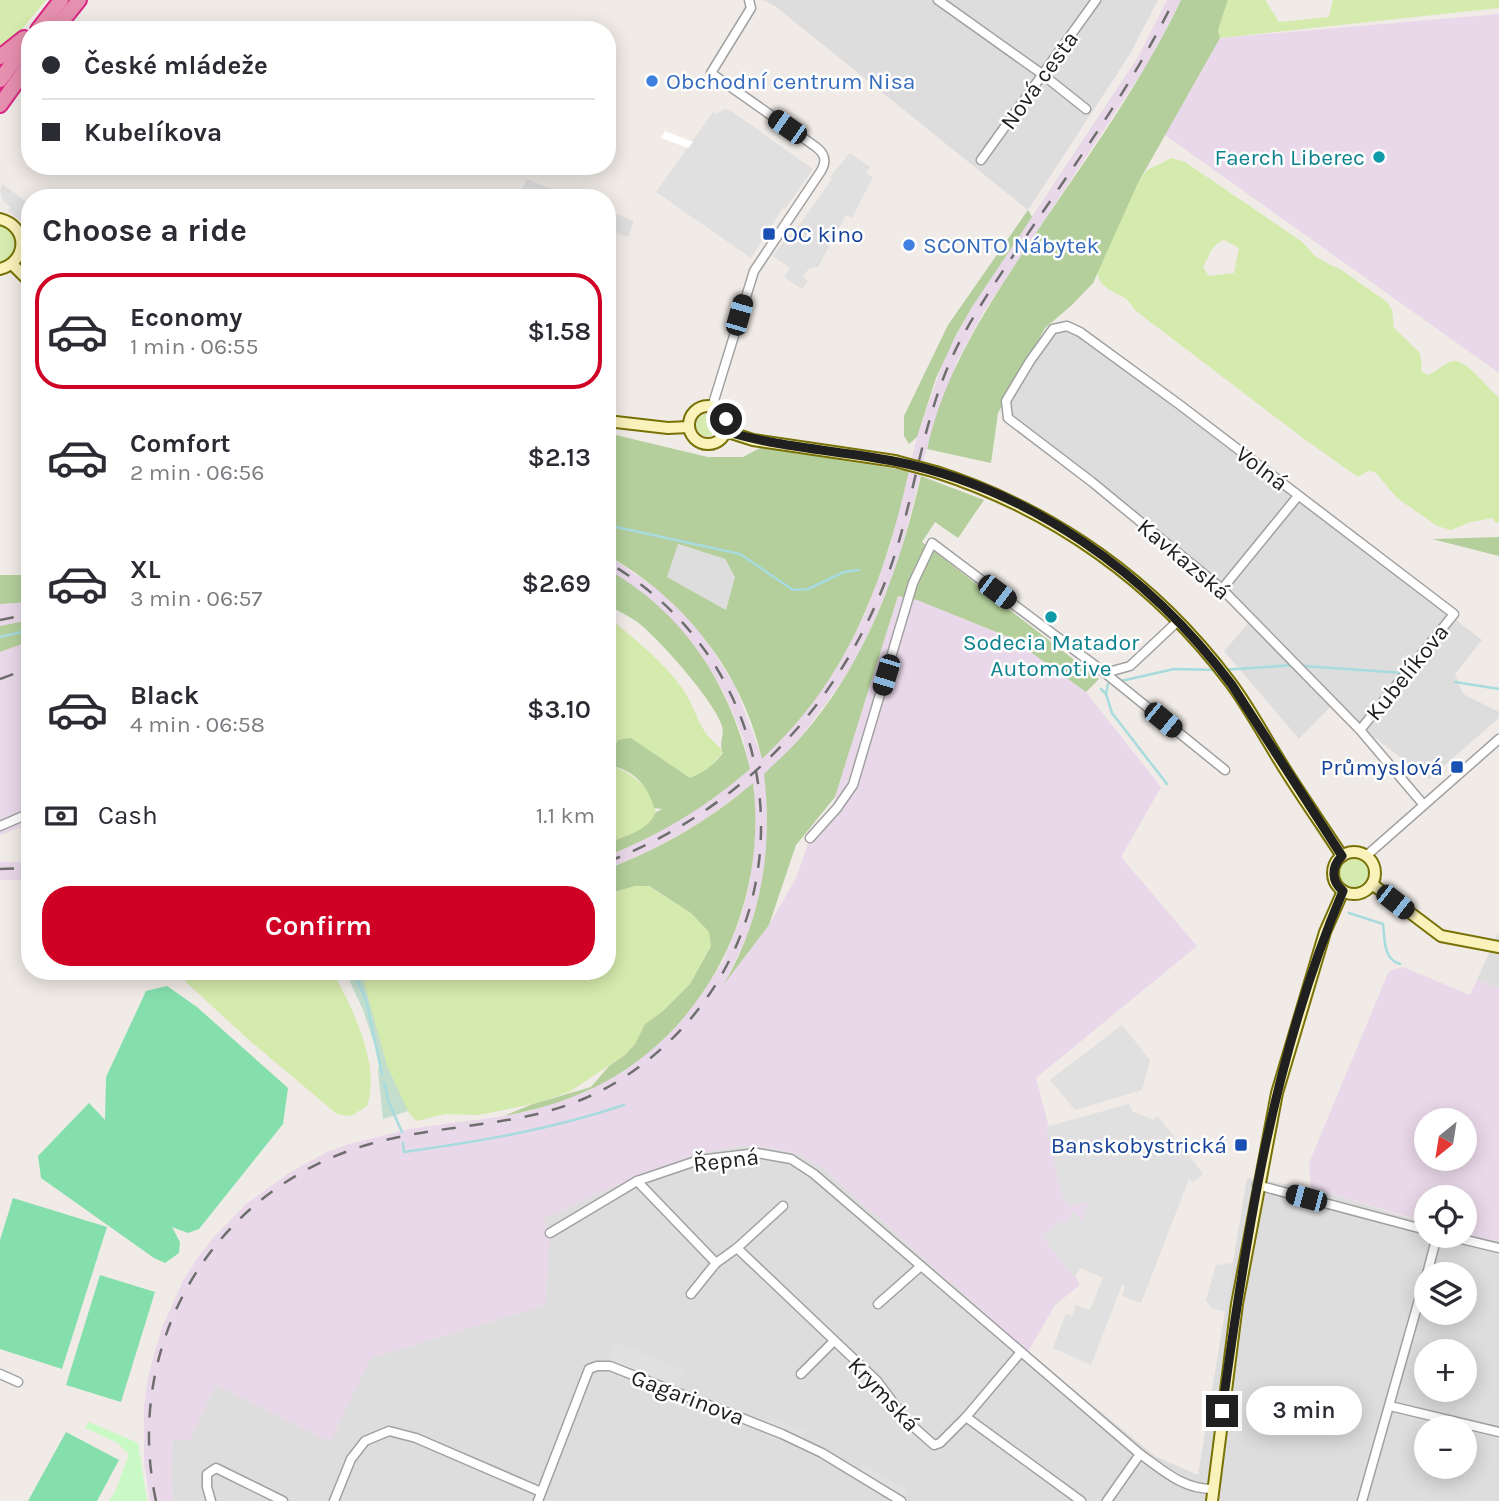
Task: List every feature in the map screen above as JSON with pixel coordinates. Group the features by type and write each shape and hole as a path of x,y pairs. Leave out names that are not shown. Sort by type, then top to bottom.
{"highway":[{"path":"43,21 74,1"},
{"path":"61,21 74,1"},
{"path":"0,57 21,40"},
{"path":"0,80 21,52"},
{"path":"0,105 21,76"}],"street":[{"path":"712,407 754,271 825,162 821,151 816,147 711,73 751,8 749,0"},
{"path":"938,0 1086,109"},
{"name":"Nová cesta","path":"981,160 1096,0"},
{"path":"0,219 15,227 21,237"},
{"path":"0,269 12,264 21,253"},
{"path":"12,264 21,273"},
{"name":"Volná","path":"1067,326 1080,332 1180,405 1454,614"},
{"name":"Kavkazská","path":"1067,326 1054,329 1030,361 1006,401 1007,418 1092,482 1222,589 1360,730 1423,804"},
{"path":"705,406 712,407 724,416 725,431 718,441 705,443 694,438 689,427 691,416 705,406"},
{"path":"616,422 668,428 689,427"},
{"path":"725,431 753,440 895,461 936,472 992,492 1061,528 1122,571 1178,621 1212,660 1342,856"},
{"path":"1222,589 1298,496"},
{"path":"810,838 853,785 913,583 932,543 1105,673 1225,770"},
{"name":"Kubelíkova","path":"1360,730 1454,614"},
{"path":"1105,673 1130,666 1178,621"},
{"path":"1366,856 1499,739"},
{"path":"0,826 21,817"},
{"path":"1352,852 1366,856 1373,863 1375,871 1372,884 1361,893 1343,891 1336,883 1334,872 1342,856 1352,852"},
{"path":"1372,884 1441,936 1499,947"},
{"path":"1212,1501 1237,1304 1280,1080 1325,932 1343,891"},
{"name":"Řepná","path":"550,1233 637,1181 699,1160 757,1153 791,1159 814,1174 1140,1454 1181,1483 1200,1489 1212,1489"},
{"path":"637,1181 716,1263"},
{"path":"1258,1185 1414,1227"},
{"path":"691,1294 716,1263 737,1248 783,1206"},
{"path":"1477,1243 1499,1248"},
{"name":"Krymská","path":"737,1248 877,1381 907,1421 934,1445 940,1443 966,1417 1021,1352"},
{"path":"878,1304 921,1266"},
{"path":"1362,1501 1414,1318"},
{"name":"Krymská","path":"801,1374 834,1341"},
{"name":"Gagarinova","path":"334,1501 351,1459 365,1441 388,1431 416,1438 540,1497 589,1369 597,1366 610,1366 782,1434 822,1453 901,1501"},
{"path":"0,1374 18,1382"},
{"path":"1390,1406 1499,1433"},
{"path":"966,1417 1081,1501"},
{"path":"1107,1501 1140,1454"},
{"path":"211,1501 207,1474 216,1468 283,1501"}],"shaded area":[{"path":"763,0 1158,0 1130,54 1028,210 775,6"},
{"path":"1167,0 1181,0 1148,63 983,313 957,361 929,440 897,568 862,649 802,736 765,774 768,832 763,885 748,934 728,976 769,925 796,878 810,838 837,808 835,797 898,596 917,600 1011,638 1086,692 1161,787 1121,857 1197,946 1036,1078 1069,1204 1090,1201 1070,1266 1080,1285 1055,1305 1028,1352 825,1170 799,1154 763,1147 738,1146 694,1155 641,1174 543,1219 550,1233 545,1305 371,1358 330,1442 216,1385 190,1439 173,1439 173,1501 150,1501 144,1461 144,1406 148,1377 161,1330 183,1281 197,1259 212,1239 246,1204 289,1173 327,1152 349,1144 409,1129 534,1110 583,1093 606,1081 658,1044 683,1019 713,977 722,963 742,914 750,882 755,832 753,784 701,822 653,849 616,865 616,852 648,838 722,792 750,769 743,738 724,692 695,647 664,612 616,576 616,561 657,589 688,617 705,639 735,686 762,758 792,728 813,701 835,670 865,614 891,544 917,437 945,356 972,307 1138,57"},
{"path":"1499,14 1499,373 1165,135 1220,38"},
{"path":"725,109 813,169 785,209 783,208 751,258 656,192 713,112 716,114"},
{"path":"850,153 870,167 866,173 873,177 852,218 846,215 818,267 809,268 803,277 808,281 802,289 784,277 790,268 773,256 789,234 792,235 832,179 830,177"},
{"path":"527,179 552,189 522,189"},
{"path":"2,184 21,198 21,220 8,211 11,207 4,202 0,192"},
{"path":"616,214 634,221 628,237 616,232"},
{"path":"1068,328 1179,407 1482,640 1455,674 1463,694 1499,712 1499,718 1429,779 1366,731 1337,700 1299,739 1224,651 1254,617 1011,416 1009,402 1033,363 1055,332"},
{"path":"677,544 724,559 736,577 726,610 667,577"},
{"path":"21,603 21,622 0,626 0,604"},
{"path":"21,644 21,827 0,835 0,652"},
{"path":"0,862 21,862 21,880 0,880"},
{"path":"1499,935 1499,989 1477,980"},
{"path":"1403,967 1470,995 1477,980 1499,989 1499,1244 1477,1238 1477,1185 1414,1185 1414,1218 1311,1188 1309,1163 1389,971"},
{"path":"1122,1025 1150,1060 1142,1090 1075,1110 1050,1080"},
{"path":"1129,1104 1132,1111 1153,1120 1158,1116 1203,1174 1193,1182 1189,1179 1141,1303 1122,1296 1125,1286 1122,1285 1091,1365 1053,1348 1066,1313 1072,1316 1076,1305 1090,1310 1103,1278 1081,1268 1074,1277 1042,1236 1061,1221 1067,1223 1072,1211 1081,1221 1089,1202 1069,1206 1063,1198 1046,1127"},
{"path":"738,1146 763,1147 799,1154 825,1170 1030,1354 1155,1456 1198,1475 1247,1178 1311,1188 1414,1219 1414,1248 1477,1248 1477,1238 1499,1245 1499,1501 173,1501 173,1438 190,1439 216,1384 330,1442 371,1358 545,1305 543,1219 641,1174 693,1155"},
{"path":"1233,1263 1226,1312 1211,1308 1206,1300 1216,1265"},
{"path":"616,1342 684,1370 678,1387 608,1360"},
{"path":"768,1415 806,1431 803,1438 782,1434 765,1422"},
{"path":"863,1463 908,1490 905,1496 879,1486 859,1469"}],"green space":[{"path":"0,0 46,0 29,21 21,21 21,30 0,52"},
{"path":"1181,0 1228,0 1218,30 1220,38 1138,183 1093,283 1045,328 998,413 991,463 927,449 945,392 970,338 1017,261 1131,91"},
{"path":"1228,0 1265,0 1279,22 1329,17 1333,0 1499,0 1499,8 1220,38 1218,30"},
{"path":"1172,158 1185,162 1301,241 1315,256 1340,269 1387,302 1392,310 1394,328 1420,353 1422,372 1429,375 1451,362 1460,362 1499,397 1499,523 1493,518 1471,522 1451,530 1437,526 1397,498 1375,472 1368,471 1358,477 1136,311 1125,298 1102,284 1097,269 1138,183 1147,170","holes":["1224,240 1239,248 1234,273 1209,276 1203,267 1216,245"]},
{"path":"1028,210 1032,217 956,335 936,378 917,437 909,444 904,436 904,416 948,325"},
{"path":"0,225 13,233 16,244 12,255 0,263"},
{"path":"703,414 711,414 718,421 718,429 711,436 703,436 696,429 696,421"},
{"path":"616,435 708,457 743,457 762,447 909,471 880,574 852,640 815,700 762,759 741,697 725,668 685,616 635,573 616,561","holes":["678,544 725,559 735,577 726,610 667,577"]},
{"path":"921,476 984,500 958,538 935,522 922,542 1099,679 1086,692 1011,638 917,600 898,596 835,797 796,845 769,925 724,984 748,934 762,882 767,829 764,774 798,741 825,707 862,646 891,580"},
{"path":"1499,537 1499,556 1432,539 1433,539"},
{"path":"0,575 21,575 21,603 0,604"},
{"path":"616,575 659,607 681,629 700,654 717,680 730,708 750,769 683,819 616,852 616,840 642,828 662,809 654,808 639,780 616,767 618,740 631,738 690,778 708,768 723,753 722,726 709,702 670,654 633,619 616,610"},
{"path":"21,622 21,644 0,652 0,626"},
{"path":"616,624 666,668 685,693 705,732 723,752 707,771 690,778 631,739 616,753"},
{"path":"616,768 644,786 654,804 652,821 616,840"},
{"path":"753,783 755,828 751,872 741,915 724,955 702,993 675,1028 642,1057 605,1082 556,1103 504,1116 533,1104 591,1087 609,1066 635,1044 645,1024 663,1011 690,984 711,946 709,932 691,913 649,886 635,886 616,891 616,865 684,832"},
{"path":"1354,859 1364,863 1368,873 1364,883 1354,887 1344,883 1340,873 1344,863"},
{"path":"635,886 648,886 691,913 709,932 711,945 690,984 663,1011 645,1024 635,1044 625,1055 569,1092 533,1104 479,1115 445,1114 417,1121 398,1095 389,1075 355,980 616,980 616,891"},
{"path":"185,980 337,980 356,1018 367,1054 370,1090 367,1106 351,1116 337,1114 250,1041"},
{"path":"349,980 364,980 387,1066 408,1111 383,1119 378,1071 380,1061 363,1010"},
{"path":"167,986 197,1007 288,1088 283,1124 199,1229 188,1233 172,1227 180,1242 179,1253 165,1263 41,1178 38,1156 89,1103 105,1120 106,1077 146,991"},
{"path":"13,1198 107,1227 62,1369 0,1349 0,1240"},
{"path":"100,1275 155,1292 121,1402 66,1385"},
{"path":"89,1422 138,1443 147,1501 109,1501 116,1490 129,1454 116,1442 85,1428"},
{"path":"66,1432 119,1460 97,1501 28,1501"}],"pier":[{"path":"665,131 693,142 688,148 661,138"}],"waterway":[{"path":"616,527 740,554 793,590 808,589 844,572 859,570"},
{"path":"0,637 21,632"},
{"path":"1223,670 1293,665"},
{"path":"1304,666 1403,673"},
{"path":"1121,681 1174,669 1217,670"},
{"path":"1455,682 1499,689"},
{"path":"1101,689 1106,694 1108,684"},
{"path":"1106,694 1112,713 1167,784"},
{"path":"1349,913 1383,924 1390,958 1400,964"},
{"path":"357,980 366,1000 382,1074"},
{"path":"384,1082 389,1103 402,1132"},
{"path":"403,1143 404,1152 488,1139 542,1128 624,1105"}],"railway":[{"path":"616,858 658,839 706,810 749,776 788,738 823,696 853,650 877,601 897,548 931,415 961,339 1121,95 1174,0"},
{"path":"156,1501 149,1442 153,1385 168,1330 192,1280 225,1235 266,1196 315,1165 370,1144 403,1136 530,1116 592,1095 623,1078 686,1025 729,961 754,890 761,816 749,742 720,673 672,612 616,569"},
{"path":"0,620 21,616"},
{"path":"0,679 21,671"},
{"path":"0,869 21,868"}],"place":[{"name":"Obchodní centrum Nisa","path":"652,81"},
{"name":"Faerch Liberec","path":"1379,157"},
{"name":"OC kino","path":"769,234"},
{"name":"SCONTO Nábytek","path":"909,245"},
{"name":"Sodecia Matador Automotive","path":"1051,617"},
{"name":"Průmyslová","path":"1457,767"},
{"name":"Banskobystrická","path":"1241,1145"}],"route":[{"path":"726,419 725,431 753,440 895,461 982,487 1022,506 1092,548 1152,596 1212,660 1232,685 1342,856 1335,865 1334,878 1343,891 1325,932 1277,1093 1237,1304 1222,1411"}]}
